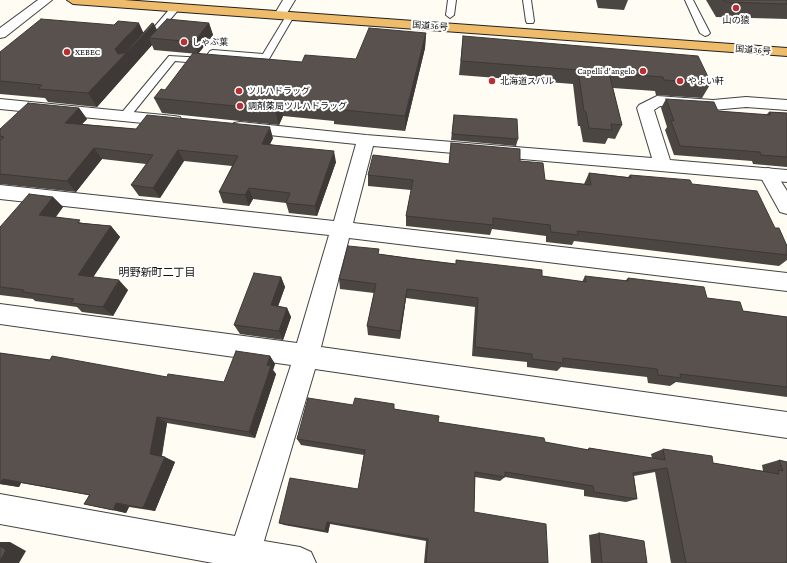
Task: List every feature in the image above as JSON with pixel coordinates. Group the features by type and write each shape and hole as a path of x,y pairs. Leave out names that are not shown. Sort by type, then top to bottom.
{"highway":[{"name":"国道36号","path":"73,0 176,7 286,9 450,15 657,30"},
{"name":"国道36号","path":"230,0 286,9 787,52"},
{"path":"689,32 720,34"}],"street":[{"path":"0,34 46,0"},
{"path":"663,165 645,108 657,101 712,105 746,102 787,105"},
{"path":"0,104 188,122"},
{"path":"16,121 31,106"},
{"path":"226,126 366,140 787,176"},
{"path":"243,558 306,356 366,140"},
{"path":"768,174 787,207"},
{"path":"0,192 341,229 787,282"},
{"path":"0,314 787,425"},
{"path":"0,510 243,558 300,563"}],"lane":[{"path":"450,15 452,0"},
{"path":"528,0 530,21"},
{"path":"689,0 705,33"},
{"path":"142,47 176,7"},
{"path":"125,116 172,58 208,61 213,53 266,57 286,9"}],"building":[{"path":"724,0 787,0 787,4 725,2"},
{"path":"41,19 114,25 118,21 139,23 115,49 118,54 125,53 152,23 154,24 88,93 38,89 42,85 0,81 0,52"},
{"path":"167,19 209,23 194,42 149,38"},
{"path":"369,28 426,33 405,116 332,109 333,106 279,101 275,110 154,98 161,89 165,90 193,53 302,62 305,55 356,59"},
{"path":"463,36 698,56 711,83 664,80 663,77 609,73 622,125 611,124 612,130 589,128 586,112 584,111 578,70 461,61"},
{"path":"666,99 714,102 718,111 771,115 769,112 787,113 787,157 761,155 760,152 680,146 671,121 674,121"},
{"path":"28,103 79,108 65,123 136,129 147,115 270,127 262,144 334,151 315,206 286,203 290,193 249,188 245,195 219,192 238,156 178,150 153,188 131,185 153,155 94,148 67,181 0,174 0,141 4,137 0,136 0,129"},
{"path":"454,115 517,119 518,139 452,134"},
{"path":"451,143 520,149 520,161 543,163 545,180 591,185 589,173 631,178 630,175 690,180 692,184 757,191 775,228 779,228 787,246 787,255 577,231 578,235 551,232 550,225 493,218 493,225 406,216 413,180 368,175 373,155 449,164"},
{"path":"29,194 53,197 39,215 80,220 78,223 111,226 78,275 119,280 103,307 71,303 74,299 23,292 24,290 0,287 0,227"},
{"path":"348,246 379,249 378,254 414,259 456,264 456,260 542,270 542,276 586,282 585,276 628,281 628,278 704,287 707,298 740,302 743,311 787,317 787,387 680,374 681,378 658,375 657,369 563,358 563,363 532,359 532,354 475,347 478,298 407,289 400,331 367,326 376,284 339,279"},
{"path":"254,273 281,277 271,305 287,308 279,331 234,325"},
{"path":"236,351 270,356 267,365 271,366 249,432 157,417 150,454 165,457 143,508 116,503 113,510 84,504 90,495 3,479 0,483 0,353 50,360 52,356 167,377 168,374 224,382"},
{"path":"308,398 353,405 355,398 394,404 394,409 439,416 438,422 544,438 545,442 589,450 589,448 665,460 663,449 712,456 713,463 779,474 778,470 783,471 779,460 787,462 787,563 686,563 667,468 633,473 637,499 594,492 593,486 505,472 505,477 475,472 474,512 546,524 548,563 426,563 428,539 327,522 325,531 279,523 290,478 358,489 365,450 297,439"},
{"path":"599,533 644,541 647,563 602,563"},
{"path":"0,546 6,550 0,561"}],"place":[{"name":"山の猿","path":"736,8"},
{"name":"しゃぶ葉","path":"184,42"},
{"name":"XEBEC","path":"67,52"},
{"name":"Capelli d'angelo","path":"643,71"},
{"name":"北海道スバル","path":"492,81"},
{"name":"やよい軒","path":"680,81"},
{"name":"ツルハドラッグ","path":"239,91"},
{"name":"調剤薬局ツルハドラッグ","path":"240,106"}],"district":[{"name":"明野新町二丁目","path":"157,273"}]}
